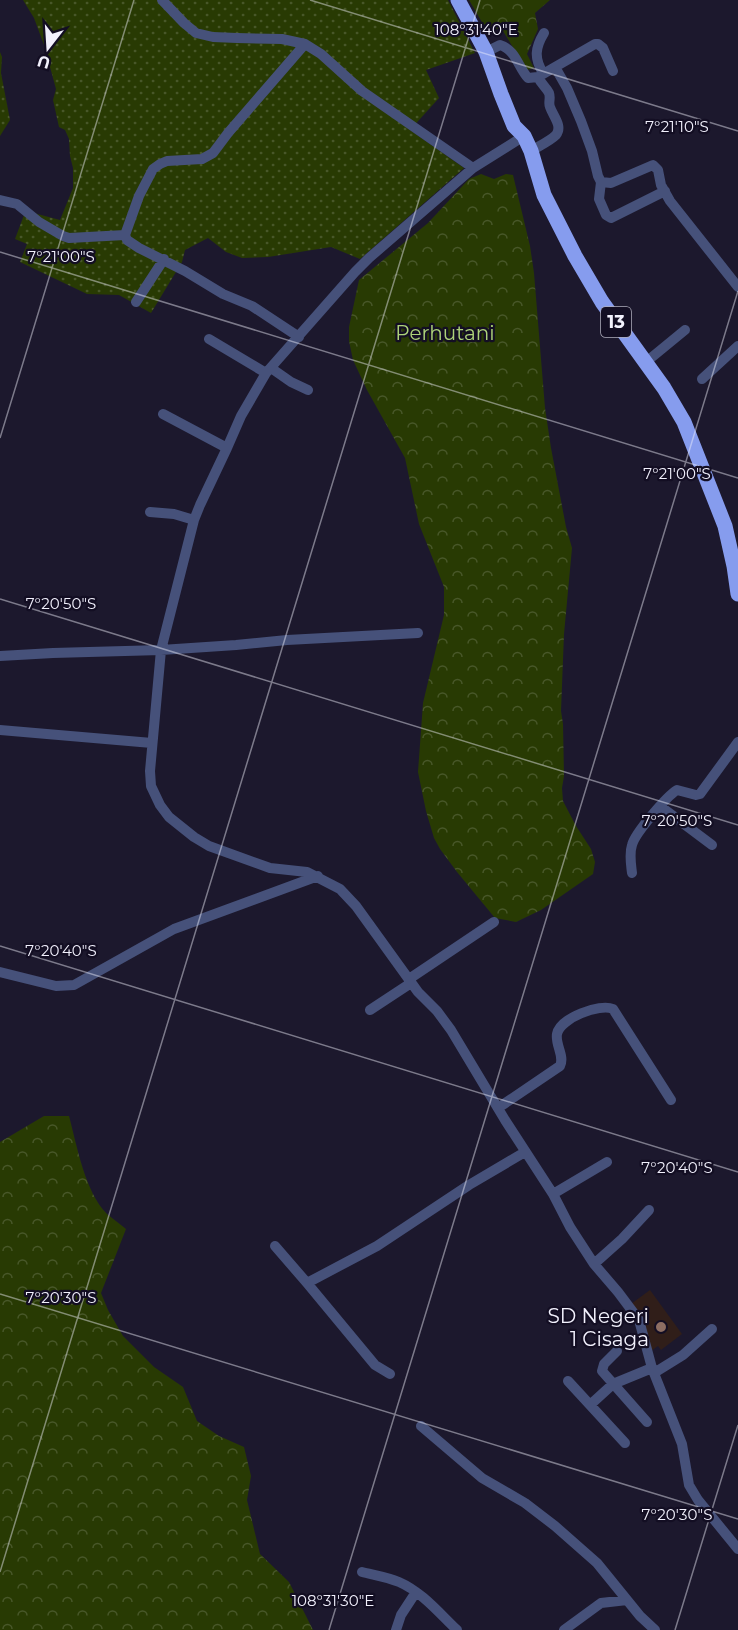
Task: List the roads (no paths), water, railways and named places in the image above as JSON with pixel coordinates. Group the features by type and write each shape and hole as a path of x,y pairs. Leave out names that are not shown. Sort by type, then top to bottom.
{"highway":[{"name":"13","path":"458,0 486,52 514,126 524,135 544,195 575,256 602,302 675,405 693,442 725,526 736,566 738,594"}],"street":[{"path":"162,0 196,33 237,38 282,39 304,44 321,54 362,91 473,168"},
{"path":"531,151 555,135 558,130 549,105 550,96 541,83 536,61 538,44 544,33"},
{"path":"125,236 139,196 153,170 167,161 202,159 213,153 304,44"},
{"path":"486,52 501,45 506,47 516,57 526,77 533,78 598,44 603,48 613,71"},
{"path":"555,67 567,88 592,151 601,182 599,199 606,215 611,218 665,191"},
{"path":"524,135 473,168 362,265 269,371 241,416 194,520 161,650 152,743 151,786 154,796 169,817 209,846 270,868 295,870 318,876 340,889 349,897 410,981 437,1011 451,1030 525,1152 554,1194 570,1227 594,1264 639,1320 653,1371 682,1444 690,1485 698,1500 738,1549"},
{"path":"601,182 611,183 653,165 658,170 661,185 670,201 738,286"},
{"path":"0,200 17,204 39,222 69,238 125,236"},
{"path":"125,236 139,248 164,259 223,294 260,310 299,337"},
{"path":"136,302 164,259"},
{"path":"646,362 685,330"},
{"path":"209,339 308,390"},
{"path":"702,379 738,346"},
{"path":"163,414 227,448"},
{"path":"150,512 174,514 194,520"},
{"path":"0,656 161,650 418,633"},
{"path":"0,730 152,743"},
{"path":"632,873 630,855 634,839 660,806 677,790 700,794 738,742"},
{"path":"660,806 712,845"},
{"path":"0,972 56,986 74,985 174,929 318,876"},
{"path":"370,1011 494,922"},
{"path":"498,1108 560,1066 562,1060 557,1034 561,1026 586,1011 605,1006 613,1009 671,1100"},
{"path":"307,1283 377,1246 469,1185 525,1152"},
{"path":"554,1194 607,1162"},
{"path":"594,1264 649,1210"},
{"path":"275,1246 375,1365 390,1374"},
{"path":"590,1405 613,1384 653,1371 683,1355 712,1329"},
{"path":"617,1351 604,1364 603,1373 647,1422"},
{"path":"568,1381 625,1443"},
{"path":"421,1426 482,1478 525,1503 555,1526 597,1563 640,1616 655,1630"},
{"path":"362,1572 399,1582 416,1592 457,1630"},
{"path":"396,1630 401,1615 416,1592"},
{"path":"564,1630 595,1606 627,1600"}],"place":[{"name":"SD Negeri 1 Cisaga","path":"661,1327"}],"park label":[{"name":"Perhutani","path":"445,333"}]}
